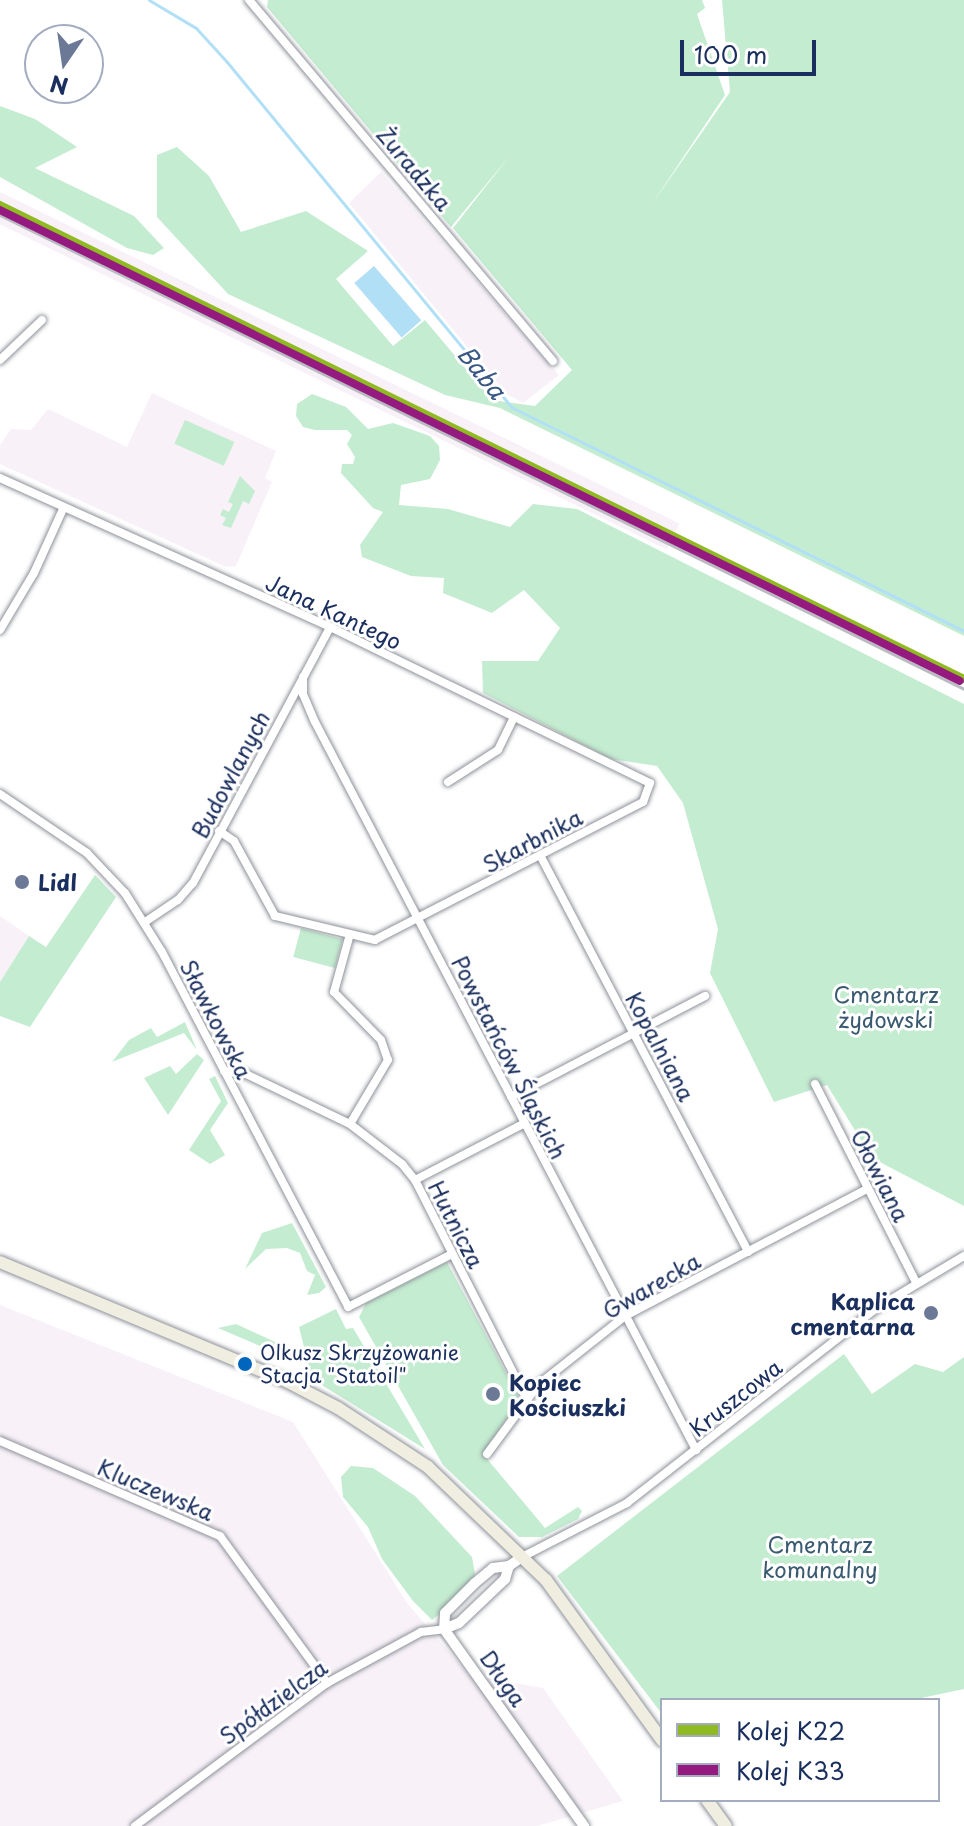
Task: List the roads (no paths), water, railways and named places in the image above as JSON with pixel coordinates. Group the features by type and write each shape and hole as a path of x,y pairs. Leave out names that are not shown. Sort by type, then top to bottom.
{"main road":[{"path":"0,1262 338,1408 428,1467 546,1580 660,1737"},
{"path":"708,1802 726,1826"}],"street":[{"name":"Żuradzka","path":"249,0 553,361"},
{"path":"0,360 42,320"},
{"name":"Jana Kantego","path":"0,478 330,627 650,783"},
{"path":"0,630 34,573 64,507"},
{"name":"Budowlanych","path":"145,922 187,891 330,627"},
{"name":"Powstańców Śląskich","path":"303,677 307,705 523,1124 696,1450"},
{"path":"448,782 492,757 514,717"},
{"name":"Skarbnika","path":"219,831 234,841 275,916 375,940 643,802 650,783"},
{"name":"Sławkowska","path":"0,794 87,853 145,922 348,1307 452,1254"},
{"name":"Kopalniana","path":"541,857 748,1252"},
{"path":"350,934 334,992 381,1040 388,1060 350,1124"},
{"path":"511,1097 705,996"},
{"name":"Hutnicza","path":"224,1071 246,1074 350,1124 415,1180 526,1398"},
{"name":"Ołowiana","path":"815,1084 916,1282"},
{"path":"415,1180 523,1124"},
{"name":"Gwarecka","path":"487,1454 526,1398 625,1316 867,1189"},
{"name":"Kruszcowa","path":"522,1557 627,1503 916,1282 964,1256"},
{"name":"Kluczewska","path":"0,1441 220,1536 327,1683"},
{"path":"509,1566 505,1579 459,1623 444,1629 445,1613 455,1602 493,1568 509,1566 522,1557"},
{"name":"Spółdzielcza","path":"135,1826 327,1683 421,1632 444,1629"},
{"name":"Długa","path":"444,1629 584,1826"}],"water":[{"path":"374,266 421,320 402,337 354,283"}],"waterway":[{"name":"Baba","path":"149,0 196,28 227,62 511,407 964,631"}],"railway":[{"path":"0,215 964,689"}],"rail line":[{"name":"K22","path":"0,205 964,679"},
{"name":"K33","path":"0,210 960,681"}],"place":[{"name":"Lidl","path":"22,882"},
{"name":"Kaplica cmentarna","path":"931,1313"},
{"name":"Olkusz Skrzyżowanie Stacja \"Statoil\"","path":"245,1364"},
{"name":"Kopiec Kościuszki","path":"493,1394"}],"park label":[{"name":"Cmentarz żydowski","path":"886,1006"},
{"name":"Cmentarz komunalny","path":"820,1556"}]}
